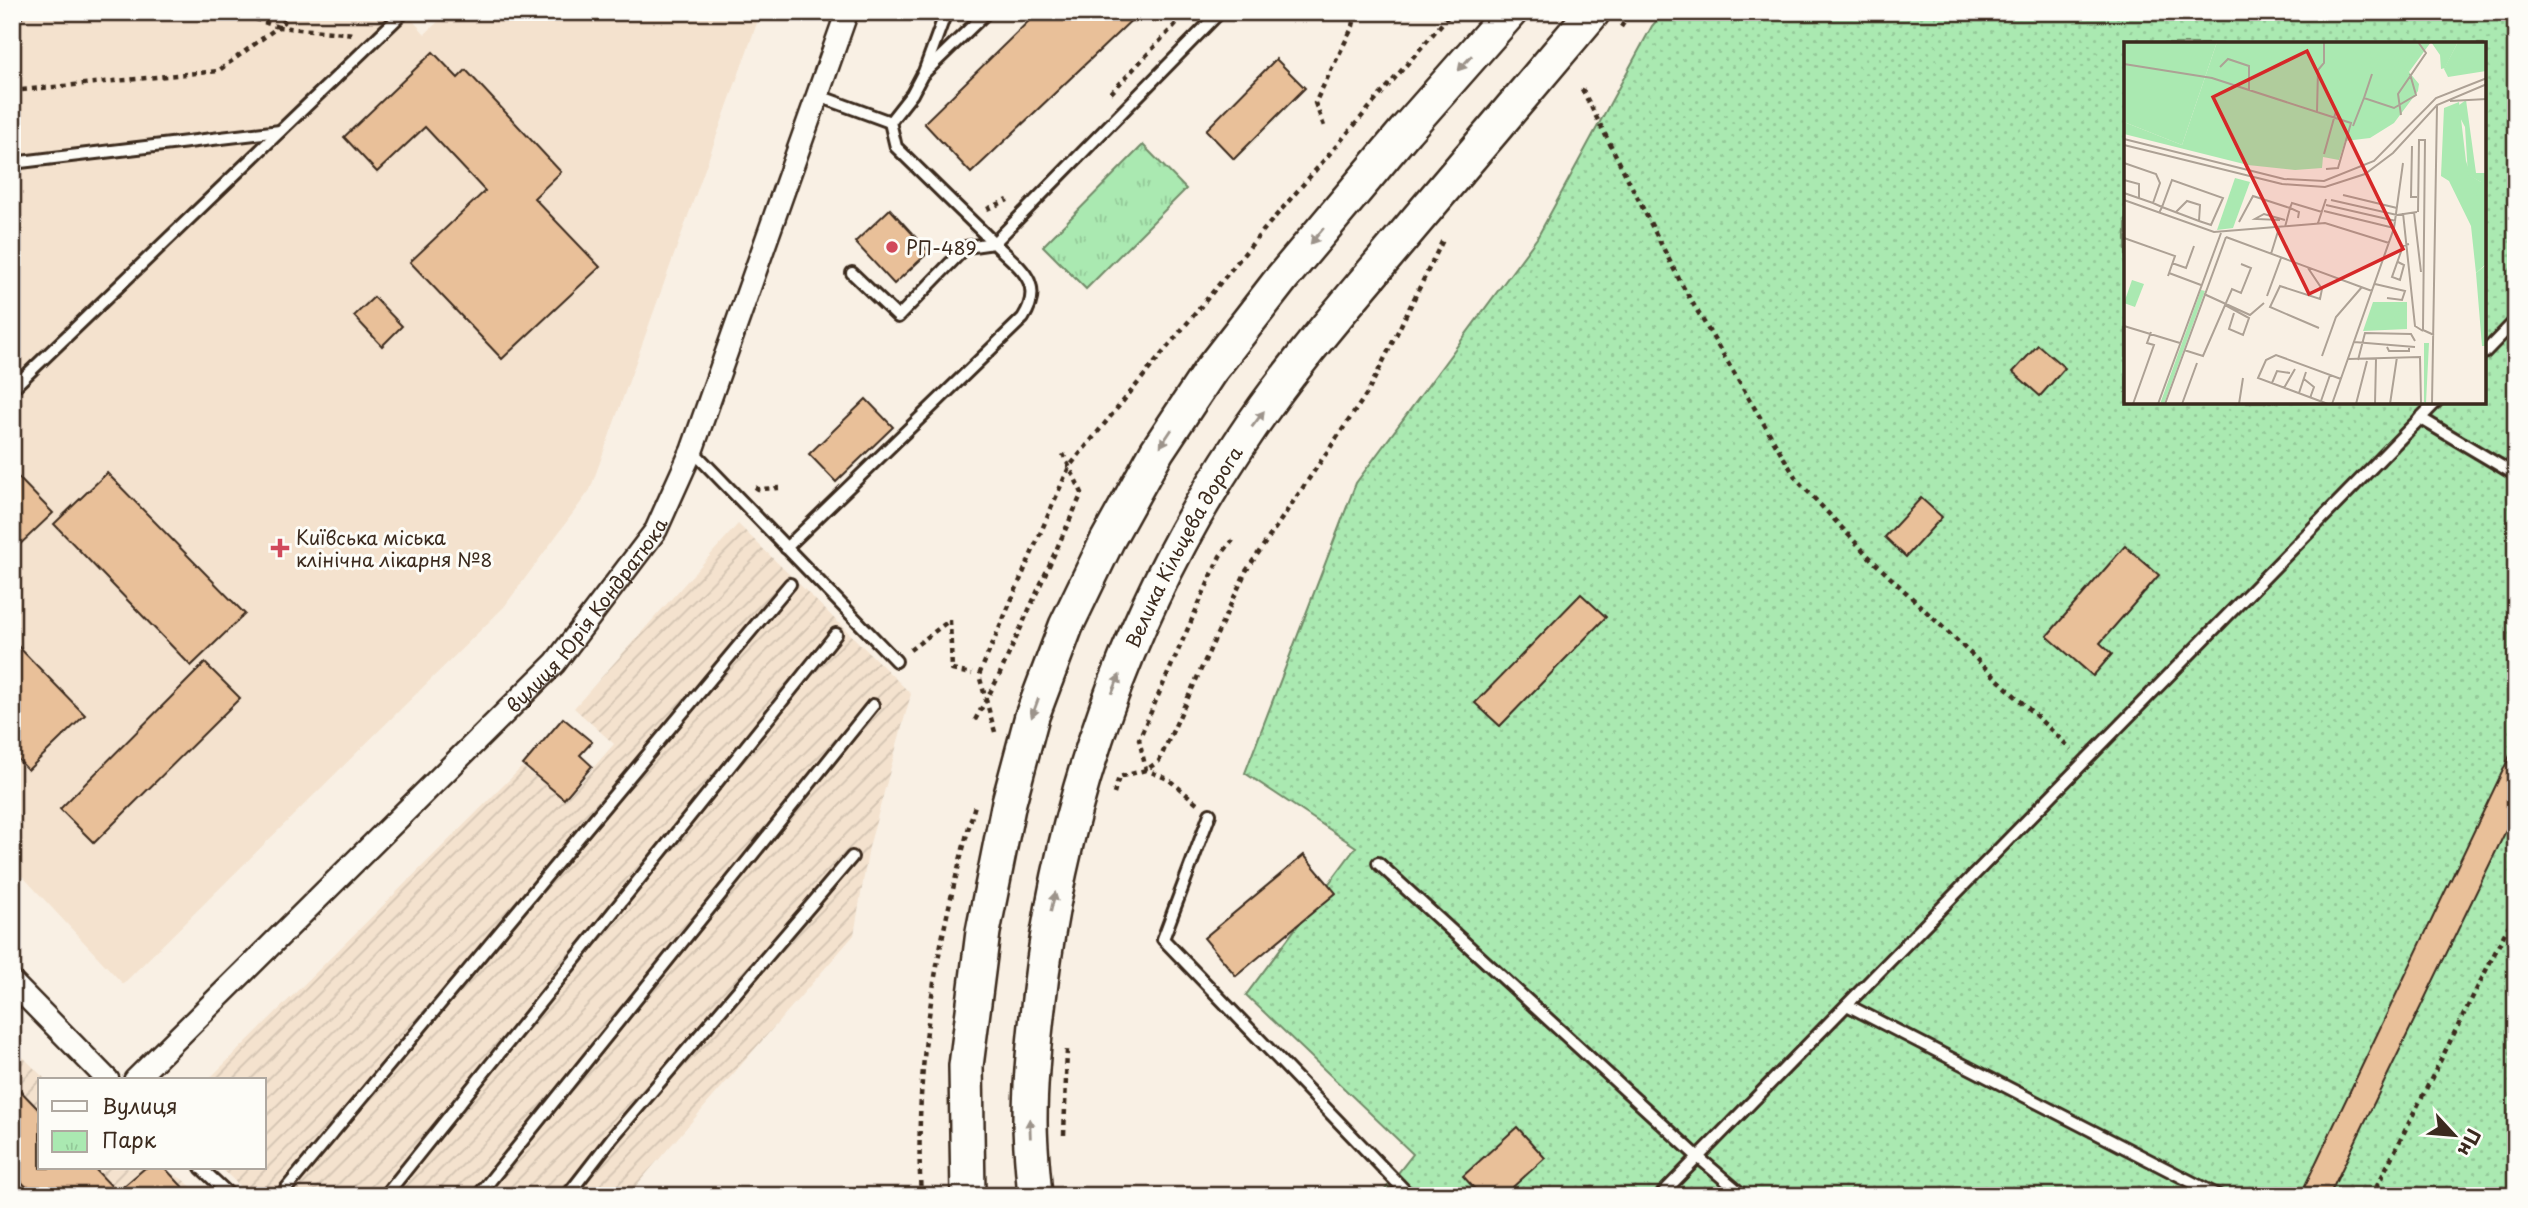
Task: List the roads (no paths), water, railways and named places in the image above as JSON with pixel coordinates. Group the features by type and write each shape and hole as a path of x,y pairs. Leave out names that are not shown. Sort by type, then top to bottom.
{"main road":[{"path":"968,1196 966,1066 983,932 1015,778 1032,716 1066,626 1107,541 1157,451 1210,371 1291,267 1510,12"},
{"name":"Велика Кільцева дорога","path":"1035,1196 1030,1122 1033,1046 1046,930 1069,829 1098,728 1141,621 1191,525 1240,442 1326,328 1603,24"}],"street":[{"name":"вулиця Юрія Кондратюка","path":"137,1078 555,663 656,530 692,450 818,96 840,16"},
{"path":"12,982 106,1078"}],"lane":[{"path":"12,389 404,12"},
{"path":"890,122 912,94 922,75 946,12"},
{"path":"922,75 987,12"},
{"path":"852,273 898,317 965,247 994,243 1220,12"},
{"path":"818,96 890,122"},
{"path":"786,548 1023,318 1030,307 1033,291 1029,279 896,148 890,122"},
{"path":"12,163 280,131"},
{"path":"2486,351 2516,320"},
{"path":"1660,1196 2434,404"},
{"path":"2420,418 2516,475"},
{"path":"692,450 896,661"},
{"path":"280,1196 790,584"},
{"path":"385,1196 836,634"},
{"path":"478,1196 873,705"},
{"path":"1210,814 1163,939 1410,1196"},
{"path":"567,1196 612,1138 852,857"},
{"path":"1378,863 1698,1157 1744,1196"},
{"path":"1847,1005 2219,1196"},
{"path":"203,1170 230,1196"}],"place":[{"name":"РП-489","path":"892,247"},
{"name":"Київська міська клінічна лікарня №8","path":"280,548"}]}
